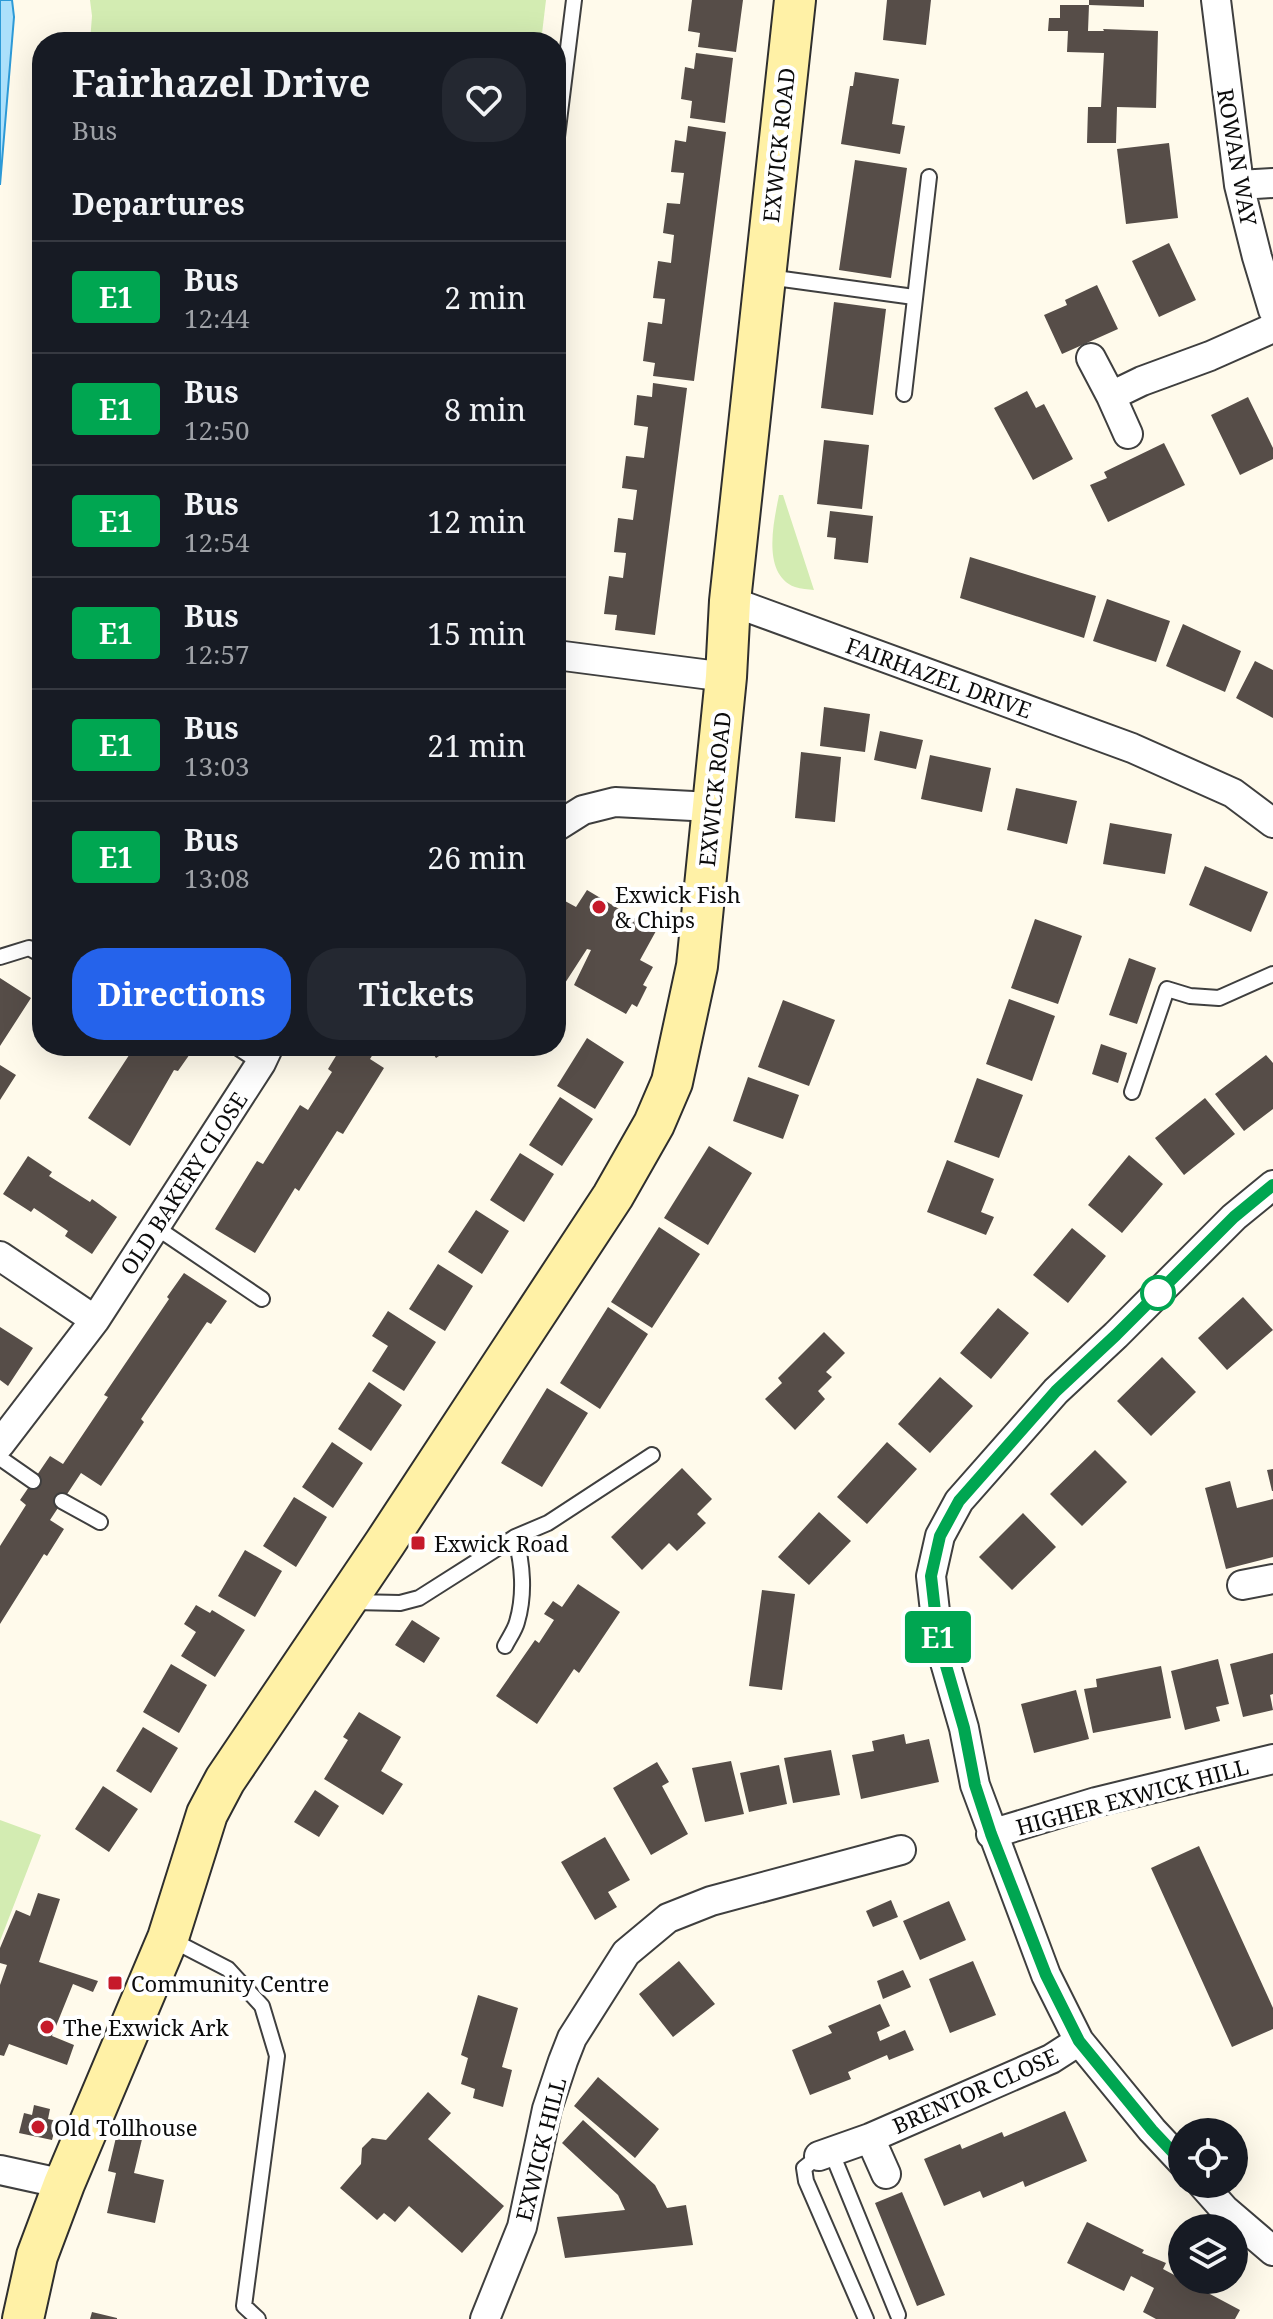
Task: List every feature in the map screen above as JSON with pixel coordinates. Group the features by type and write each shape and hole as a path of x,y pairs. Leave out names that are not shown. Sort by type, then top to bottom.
{"street":[{"name":"EXWICK ROAD","path":"23,2319 37,2256 64,2184 168,1938 207,1814 225,1780 613,1196 654,1124 672,1082 697,966 726,677 730,601 795,0"},
{"name":"ROWAN WAY","path":"1216,0 1239,185 1273,310"},
{"path":"1239,185 1273,183"},
{"path":"1111,396 1273,328"},
{"path":"1091,358 1128,434"},
{"name":"FAIRHAZEL DRIVE","path":"730,601 1132,748 1233,793 1273,823"},
{"path":"566,656 726,677"},
{"path":"566,821 583,810 615,802 712,807"},
{"name":"OLD BAKERY CLOSE","path":"0,1444 95,1320 264,1056"},
{"path":"1168,2147 1079,2041 1046,1975 975,1785 964,1728 938,1638 931,1576 940,1536 959,1501 1056,1391 1234,1217 1273,1185"},
{"path":"0,1256 95,1320"},
{"path":"1242,1585 1273,1579"},
{"name":"HIGHER EXWICK HILL","path":"991,1834 1096,1802 1273,1759"},
{"name":"EXWICK HILL","path":"485,2319 522,2227 547,2109 563,2061 572,2038 626,1953 668,1918 697,1907 774,1882 901,1850"},
{"name":"BRENTOR CLOSE","path":"825,2154 870,2138 1051,2059 1079,2041"},
{"name":"BRENTOR CLOSE","path":"870,2138 886,2174"},
{"path":"0,2170 64,2184"},
{"path":"1214,2198 1273,2251"}],"lane":[{"path":"566,64 574,0"},
{"path":"904,394 929,177"},
{"path":"765,276 914,297"},
{"path":"0,957 32,950"},
{"path":"1132,1092 1167,989 1190,996 1219,998 1273,974"},
{"path":"154,1226 262,1299"},
{"path":"343,1602 400,1603 419,1598 515,1537 548,1523 652,1455"},
{"path":"0,1458 33,1481"},
{"path":"62,1501 100,1522"},
{"path":"505,1646 517,1624 521,1600 522,1560 515,1537"},
{"path":"168,1938 228,1969 245,1987 262,2006 277,2056 244,2306 256,2319"},
{"path":"866,2319 806,2181 804,2168 825,2154 898,2315"}],"green space":[{"path":"90,0 546,0 542,32 91,32"},
{"path":"779,495 783,495 814,590 795,587 777,571 772,546"},
{"path":"0,1820 41,1835 0,1941"}],"water":[{"path":"0,0 12,0 14,17 0,185"}],"building":[{"path":"692,0 743,0 736,52 698,47 700,33 688,31"},
{"path":"887,0 931,0 926,45 883,40"},
{"path":"1089,0 1144,0 1144,7 1089,5"},
{"path":"1060,5 1089,5 1088,31 1158,31 1156,108 1117,107 1116,143 1087,143 1088,107 1101,107 1104,53 1067,52 1068,31 1048,31 1049,18 1060,18"},
{"path":"696,53 733,58 725,123 690,118 692,101 681,99 685,67 694,69"},
{"path":"855,72 899,79 892,124 905,126 900,154 841,144"},
{"path":"688,126 726,132 694,381 653,376 655,363 643,361 648,322 662,324 665,299 653,298 658,261 671,263 674,235 663,233 667,203 680,204 684,173 671,172 675,140 686,142"},
{"path":"1169,143 1178,218 1126,224 1117,149"},
{"path":"855,160 907,168 891,278 839,270"},
{"path":"1169,243 1196,300 1159,317 1132,261"},
{"path":"1097,285 1118,329 1062,354 1044,315 1067,305 1065,300"},
{"path":"834,302 886,309 873,415 821,408"},
{"path":"653,383 687,388 655,635 615,630 617,615 604,614 609,576 623,578 626,553 614,552 618,518 633,520 637,490 622,488 626,456 644,458 648,427 634,425 637,395 652,397"},
{"path":"1027,391 1036,408 1044,404 1073,459 1033,480 994,408"},
{"path":"1248,397 1273,448 1273,459 1240,475 1211,415"},
{"path":"824,440 869,445 862,509 817,504"},
{"path":"1164,443 1185,485 1108,522 1090,485 1107,478 1104,472"},
{"path":"830,511 873,516 868,563 834,559 836,538 827,537"},
{"path":"970,557 1096,596 1084,638 960,598"},
{"path":"1107,599 1170,621 1156,662 1093,641"},
{"path":"1183,624 1241,651 1225,692 1166,666"},
{"path":"1255,661 1273,670 1273,718 1236,698"},
{"path":"824,707 870,714 865,752 820,746"},
{"path":"880,731 923,740 916,769 874,760"},
{"path":"801,752 841,757 835,822 795,818"},
{"path":"930,755 991,768 982,812 921,799"},
{"path":"1016,788 1077,801 1067,844 1007,830"},
{"path":"1110,823 1172,834 1165,874 1103,864"},
{"path":"1205,866 1268,892 1251,932 1189,905"},
{"path":"587,890 656,931 640,960 653,967 643,985 647,987 637,1007 632,1004 626,1014 574,985 591,950 587,949 566,982 566,902 576,907"},
{"path":"1035,919 1082,936 1058,1004 1011,988"},
{"path":"1129,958 1156,968 1137,1024 1109,1015"},
{"path":"0,978 31,998 0,1046"},
{"path":"1009,999 1055,1016 1032,1081 986,1064"},
{"path":"783,1000 835,1020 809,1086 758,1067"},
{"path":"587,1038 624,1062 595,1109 557,1086"},
{"path":"1101,1044 1127,1053 1118,1083 1092,1074"},
{"path":"1266,1055 1273,1063 1273,1109 1244,1131 1215,1094"},
{"path":"128,1056 188,1056 178,1071 174,1070 130,1146 88,1118"},
{"path":"336,1056 372,1056 370,1059 384,1068 343,1134 337,1131 299,1191 295,1188 255,1253 215,1229 257,1161 263,1164 300,1105 308,1110 332,1072 328,1069"},
{"path":"0,1065 16,1075 0,1100"},
{"path":"748,1077 799,1095 783,1139 733,1121"},
{"path":"977,1078 1023,1095 999,1158 954,1142"},
{"path":"560,1097 593,1119 562,1166 529,1145"},
{"path":"1205,1098 1235,1134 1184,1175 1155,1138"},
{"path":"709,1146 752,1173 708,1245 664,1218"},
{"path":"520,1153 554,1174 524,1222 490,1200"},
{"path":"1129,1155 1163,1184 1122,1233 1088,1205"},
{"path":"28,1156 52,1172 49,1176 90,1202 92,1199 117,1217 92,1254 65,1236 68,1231 34,1208 31,1212 3,1194"},
{"path":"947,1160 994,1179 981,1212 994,1217 986,1235 927,1212"},
{"path":"476,1210 509,1231 482,1274 448,1252"},
{"path":"659,1227 700,1254 652,1328 611,1302"},
{"path":"1072,1228 1106,1256 1068,1303 1033,1275"},
{"path":"438,1264 473,1286 445,1331 409,1309"},
{"path":"184,1273 227,1301 211,1324 207,1322 141,1419 144,1422 101,1486 81,1473 50,1520 64,1529 47,1556 44,1554 0,1624 0,1546 26,1505 20,1500 50,1456 63,1464"},
{"path":"1243,1297 1273,1330 1227,1370 1198,1338"},
{"path":"608,1307 648,1334 600,1409 560,1383"},
{"path":"998,1308 1029,1333 991,1379 960,1353"},
{"path":"388,1311 436,1342 404,1391 372,1371 388,1346 372,1336"},
{"path":"0,1327 33,1348 8,1386 0,1380"},
{"path":"824,1332 845,1353 826,1372 832,1377 818,1391 825,1399 795,1430 765,1399 782,1383 778,1378"},
{"path":"1162,1357 1196,1392 1151,1436 1117,1401"},
{"path":"940,1377 973,1406 930,1453 898,1424"},
{"path":"369,1382 402,1405 371,1451 338,1429"},
{"path":"547,1388 588,1413 542,1487 501,1463"},
{"path":"332,1442 363,1463 333,1508 302,1487"},
{"path":"887,1442 917,1469 867,1524 837,1497"},
{"path":"1095,1450 1127,1482 1082,1526 1050,1494"},
{"path":"682,1468 712,1499 697,1514 706,1523 677,1551 669,1543 642,1570 611,1537"},
{"path":"1273,1469 1273,1491 1272,1491 1267,1470"},
{"path":"1230,1481 1237,1508 1273,1499 1273,1557 1226,1569 1205,1488"},
{"path":"294,1497 327,1517 296,1567 263,1546"},
{"path":"819,1512 851,1541 809,1585 778,1557"},
{"path":"1023,1513 1056,1547 1012,1590 979,1557"},
{"path":"245,1550 282,1571 255,1617 218,1596"},
{"path":"578,1584 620,1612 579,1673 574,1669 537,1724 496,1696 535,1640 539,1643 554,1620 544,1614 553,1601 562,1607"},
{"path":"762,1590 795,1594 782,1690 749,1686"},
{"path":"196,1605 210,1613 212,1610 245,1630 215,1677 181,1656 196,1632 184,1624"},
{"path":"412,1620 440,1638 424,1663 395,1645"},
{"path":"1273,1653 1273,1694 1270,1695 1273,1710 1243,1717 1230,1664"},
{"path":"1218,1659 1229,1704 1216,1707 1220,1721 1185,1730 1171,1671"},
{"path":"171,1664 207,1685 179,1733 143,1712"},
{"path":"1161,1666 1171,1718 1093,1733 1084,1689 1097,1687 1096,1679"},
{"path":"1076,1690 1089,1739 1034,1753 1021,1704"},
{"path":"359,1712 401,1737 381,1771 403,1784 383,1815 324,1779 348,1740 343,1737"},
{"path":"143,1727 178,1748 151,1793 116,1771"},
{"path":"904,1734 906,1744 929,1739 939,1782 861,1799 852,1755 874,1751 872,1741"},
{"path":"831,1750 840,1795 793,1803 784,1758"},
{"path":"731,1761 744,1814 705,1822 692,1768"},
{"path":"657,1762 669,1782 662,1786 688,1834 651,1855 613,1788"},
{"path":"779,1765 787,1804 749,1812 740,1773"},
{"path":"103,1786 138,1809 109,1852 75,1829"},
{"path":"315,1790 339,1806 319,1837 294,1822"},
{"path":"605,1837 630,1880 608,1892 617,1907 595,1920 561,1862"},
{"path":"1199,1846 1273,2008 1273,2029 1232,2047 1151,1868"},
{"path":"38,1893 60,1899 39,1962 98,1981 93,1992 73,1984 52,2036 74,2045 67,2065 9,2044 4,2056 0,2055 0,1985 7,1965 0,1963 0,1948 16,1910 30,1916"},
{"path":"891,1900 898,1917 873,1927 866,1911"},
{"path":"949,1901 966,1940 920,1960 903,1921"},
{"path":"679,1961 715,2004 673,2037 639,1994"},
{"path":"973,1961 996,2015 950,2033 929,1979"},
{"path":"903,1970 911,1987 883,1999 877,1981"},
{"path":"478,1995 518,2008 502,2067 512,2070 503,2107 473,2098 475,2089 461,2084 468,2058 461,2055"},
{"path":"880,2004 890,2026 877,2032 880,2041 905,2030 914,2050 889,2060 887,2055 848,2072 851,2079 810,2095 792,2050 832,2033 828,2026"},
{"path":"598,2077 659,2129 635,2158 574,2106"},
{"path":"428,2092 451,2113 428,2139 504,2206 462,2253 409,2206 395,2222 384,2213 377,2220 340,2188 361,2164 362,2148 372,2138 386,2140"},
{"name":"Old Tollhouse","path":"34,2105 50,2109 48,2119 57,2121 52,2140 19,2133 24,2113 32,2115"},
{"path":"1065,2111 1087,2161 1025,2187 1023,2181 983,2198 980,2191 944,2206 924,2159 960,2144 962,2149 1002,2132 1004,2137"},
{"path":"583,2120 655,2185 667,2208 686,2205 693,2245 565,2258 557,2217 625,2210 618,2195 562,2143"},
{"path":"118,2129 143,2135 134,2173 164,2180 155,2223 107,2213 116,2173 108,2171"},
{"path":"902,2192 945,2295 917,2306 875,2203"},
{"path":"1087,2222 1166,2263 1163,2269 1168,2272 1168,2294 1210,2294 1240,2310 1235,2319 1156,2319 1143,2312 1154,2288 1131,2276 1124,2291 1067,2263"},
{"path":"92,2312 117,2318 117,2319 90,2319"}],"bus line":[{"name":"E1","path":"1168,2147 1079,2041 1046,1975 975,1785 964,1728 938,1638 931,1576 940,1536 959,1501 1056,1391 1234,1217 1273,1185"}],"place":[{"name":"Exwick Fish & Chips","path":"599,907"},
{"name":"Exwick Road","path":"418,1543"},
{"name":"Community Centre","path":"115,1983"},
{"name":"The Exwick Ark","path":"47,2027"},
{"name":"Old Tollhouse","path":"38,2127"}]}
